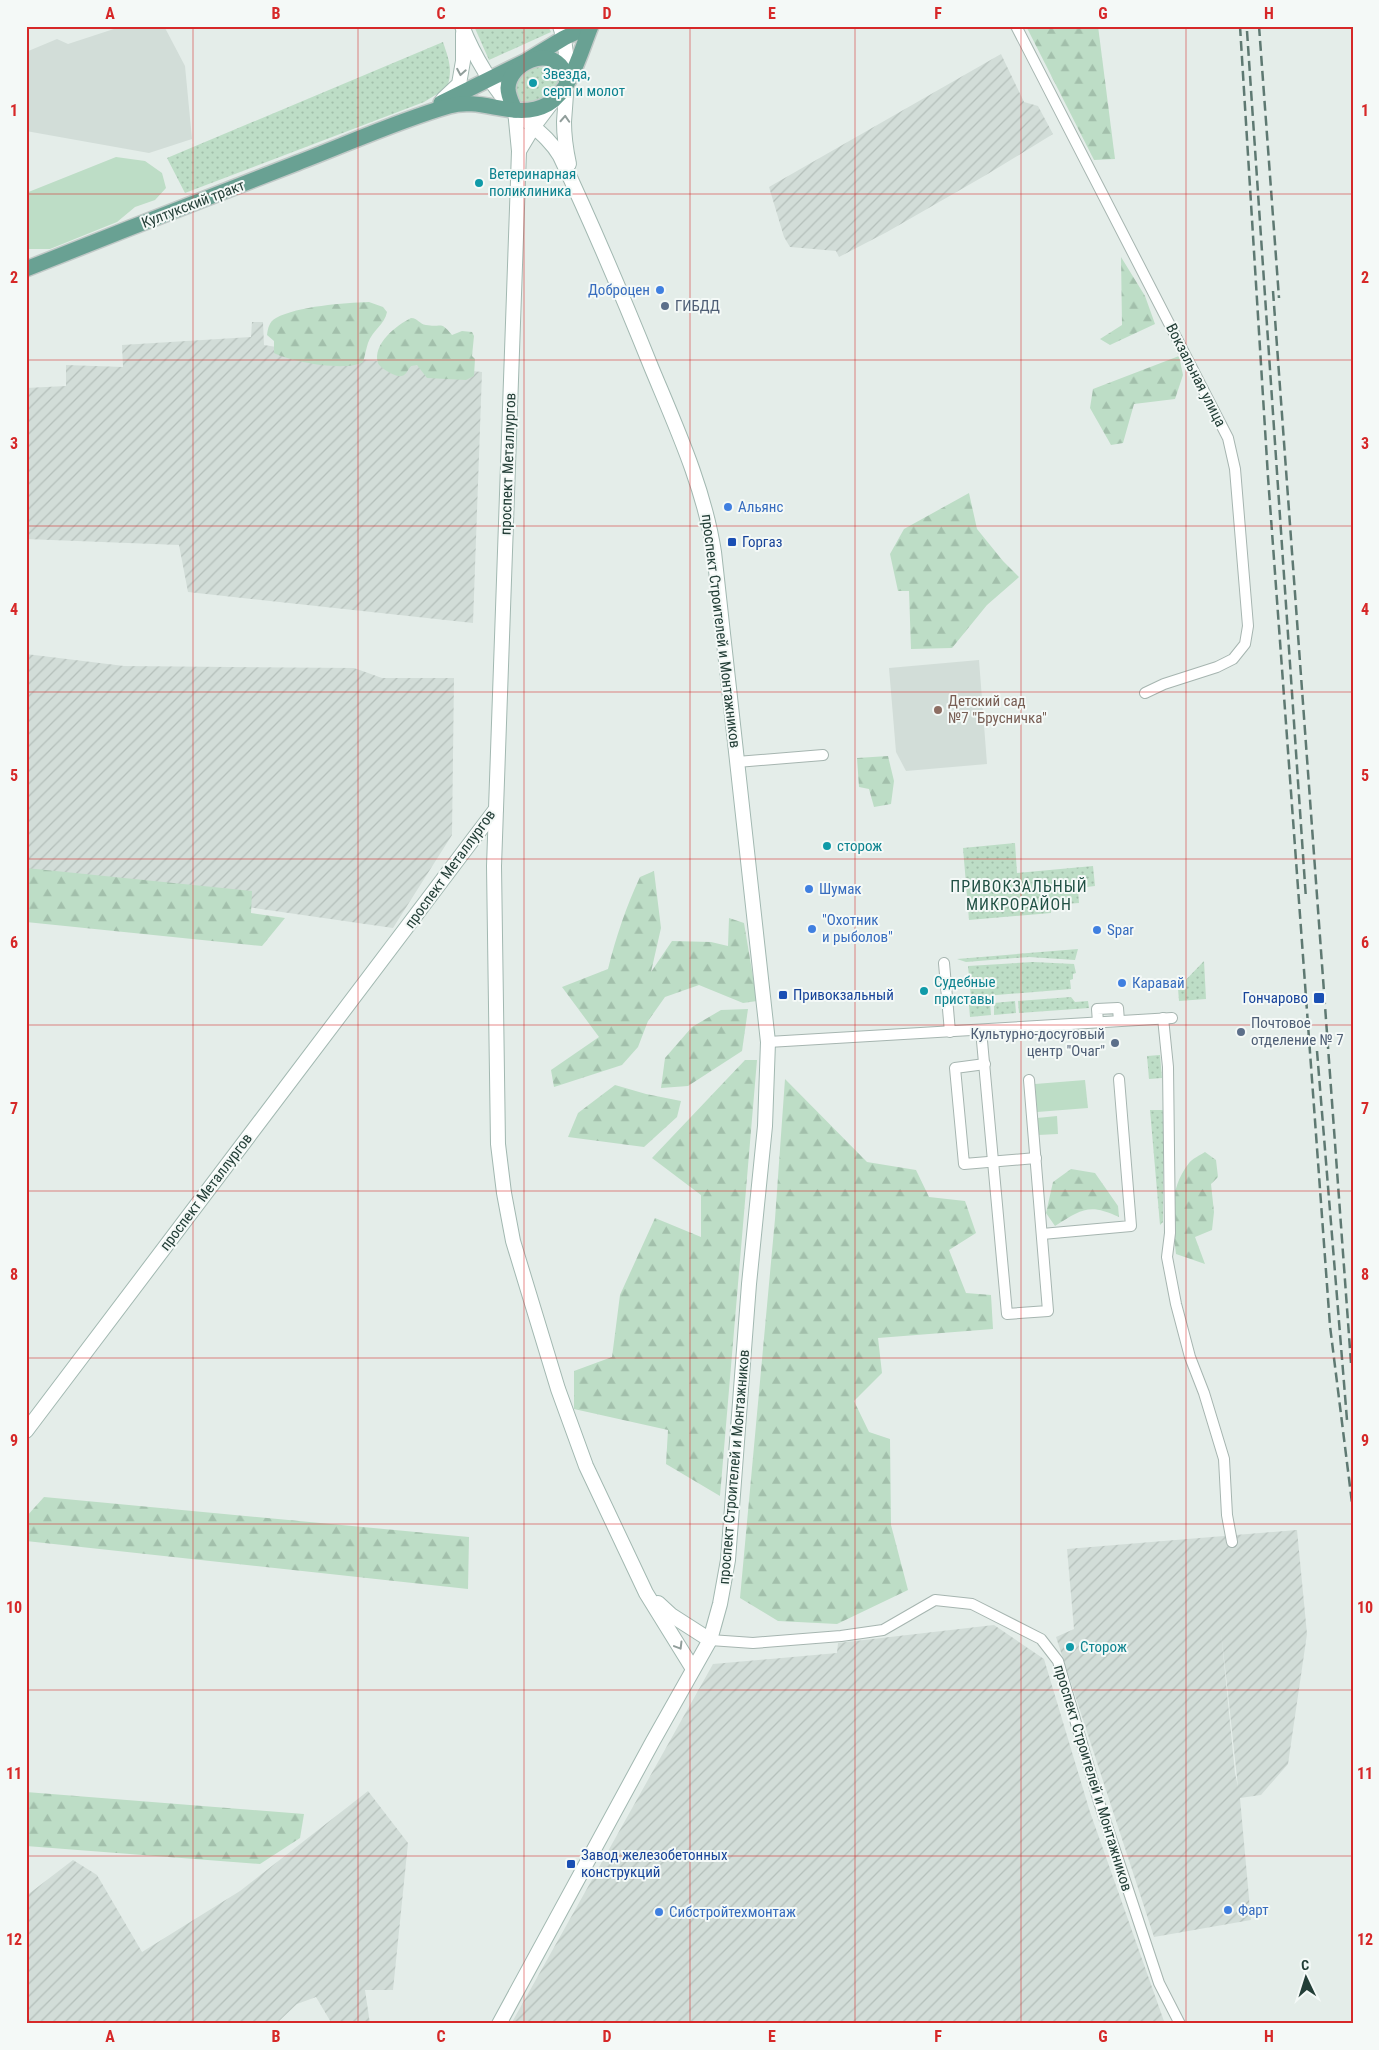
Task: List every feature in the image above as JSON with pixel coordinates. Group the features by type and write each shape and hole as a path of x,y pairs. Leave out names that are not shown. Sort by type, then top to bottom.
{"main road":[{"path":"515,110 509,95 509,82 516,70 562,32 590,26"},
{"path":"360,139 457,104 490,106 525,112 553,101 567,84 590,26"},
{"path":"360,139 437,105 526,61 546,58 555,61 564,71 567,84"},
{"name":"Култукский тракт","path":"26,269 360,139"}],"street":[{"name":"Вокзальная улица","path":"1016,26 1228,438 1235,468 1248,626 1245,644 1233,659 1217,667 1164,684 1145,693"},
{"name":"проспект Строителей и Монтажников","path":"462,28 489,78 515,110 534,126 558,152 664,396 707,513 714,552 768,1042 765,1126 749,1284 728,1560 720,1604 710,1640 753,1643 841,1636 883,1630 935,1600 972,1604 1041,1639 1058,1662 1099,1802 1159,1983 1180,2024"},
{"path":"437,105 459,84 463,61 462,28"},
{"name":"проспект Строителей и Монтажников","path":"562,32 567,84 565,138 573,184"},
{"name":"проспект Металлургов","path":"519,151 534,126 553,101"},
{"name":"проспект Металлургов","path":"26,1431 496,808 519,151 515,110"},
{"path":"737,762 823,755"},
{"path":"496,808 494,866 498,1144 510,1222 527,1288 558,1388 586,1466 646,1593 693,1669"},
{"path":"944,963 950,1032"},
{"path":"768,1042 1167,1018 1170,1233 1167,1257 1170,1278 1190,1357 1204,1393 1224,1459 1227,1515 1232,1542"},
{"path":"981,1030 1007,1314 1048,1311 1029,1080"},
{"path":"984,1064 955,1068 964,1164 1036,1158"},
{"path":"1042,1234 1131,1226 1119,1079"},
{"path":"499,2024 710,1640 671,1614 646,1593"}],"shaded area":[{"path":"123,26 164,26 185,66 192,139 149,153 26,131 26,52 57,39 68,44"},
{"path":"1001,54 1024,102 1038,106 1053,134 887,232 839,257 836,251 790,247 784,237 769,187"},
{"path":"252,322 263,322 264,345 339,357 482,372 473,623 188,592 179,545 26,539 26,388 66,386 66,365 123,367 122,345 251,337"},
{"path":"26,654 124,666 354,668 382,678 454,678 452,835 393,928 26,875"},
{"name":"Детский сад №7 \"Брусничка\"","path":"979,660 987,764 906,771 896,752 889,668"},
{"path":"1297,1530 1307,1634 1288,1764 1261,1795 1240,1798 1251,1920 1154,1937 1056,1637 1074,1629 1067,1549","holes":["1221,1632 1238,1787 1235,1773"]},
{"path":"994,1625 1044,1659 1090,1812 1165,2024 511,2024 713,1664 837,1653 838,1643"},
{"path":"368,1791 408,1843 393,1990 365,1990 370,2024 332,2024 316,1997 297,2004 276,2024 26,2024 26,1896 73,1860 97,1875 142,1952 240,1891"}],"green space":[{"path":"474,26 548,26 551,32 489,60"},
{"path":"1026,26 1098,26 1115,159 1094,160"},
{"path":"443,42 450,75 447,88 424,102 185,193 167,158"},
{"path":"535,67 556,68 561,78 555,93 527,104 519,103 516,85 524,74"},
{"path":"116,157 145,161 162,173 166,188 155,200 135,207 117,222 50,249 26,249 26,193"},
{"path":"1121,257 1145,296 1155,324 1110,345 1100,339 1122,325"},
{"path":"369,302 383,307 387,312 384,320 367,345 363,362 344,366 319,365 293,360 274,353 274,341 267,335 270,323 276,318 309,308"},
{"path":"411,318 431,326 443,326 452,335 462,331 472,332 474,336 472,356 475,359 474,376 466,380 427,378 417,365 411,366 404,375 398,376 382,367 378,363 377,356 382,342 399,325"},
{"path":"1179,356 1183,375 1175,399 1134,404 1123,443 1111,445 1090,408 1093,389"},
{"path":"969,493 977,529 1003,561 1019,577 987,605 952,648 911,649 909,591 898,591 890,554 904,529"},
{"path":"888,756 894,781 891,804 874,807 869,789 859,787 857,758"},
{"path":"1015,843 1017,873 1093,866 1095,886 1078,888 1079,903 1051,905 1051,913 969,920 963,848"},
{"path":"26,868 252,891 251,913 285,918 262,946 26,922"},
{"path":"654,871 661,928 651,972 672,941 711,942 728,946 729,918 744,923 757,1001 743,1003 699,985 665,997 648,1021 638,1047 622,1065 554,1087 551,1070 599,1037 562,987 608,969 622,922 640,877"},
{"path":"1078,949 1075,960 1029,957 966,962 957,959"},
{"path":"1204,961 1206,999 1179,1001 1178,988"},
{"path":"1033,962 1074,964 1076,973 1073,974 1073,979 1070,980 1071,989 971,997 968,966"},
{"path":"1071,997 1075,1002 1088,1001 1089,1008 1019,1013 1018,1001"},
{"path":"1015,1001 1016,1013 994,1015 994,1003"},
{"path":"990,1003 991,1015 970,1017 969,1005"},
{"path":"748,1009 742,1051 688,1086 661,1088 665,1058 692,1027 721,1010"},
{"path":"1160,1055 1162,1078 1149,1079 1147,1056"},
{"path":"745,1060 757,1060 720,1496 666,1464 668,1430 574,1409 574,1371 612,1357 620,1295 655,1218 701,1237 701,1195 652,1158"},
{"path":"785,1079 867,1162 916,1170 929,1197 965,1201 976,1233 949,1250 966,1293 991,1295 993,1329 878,1338 882,1373 854,1401 869,1432 890,1439 891,1525 908,1590 837,1624 778,1621 740,1598 775,1219"},
{"path":"1085,1080 1088,1108 1037,1112 1035,1084"},
{"path":"615,1085 681,1101 677,1117 644,1147 568,1137 578,1113"},
{"path":"1150,1110 1163,1110 1163,1222 1160,1225"},
{"path":"1057,1116 1058,1134 1038,1135 1037,1118"},
{"path":"1205,1152 1216,1160 1218,1177 1211,1184 1214,1212 1212,1230 1195,1237 1205,1264 1176,1254 1173,1207 1177,1185 1182,1174 1190,1162"},
{"path":"1071,1169 1095,1173 1118,1206 1119,1217 1093,1209 1072,1215 1055,1226 1046,1213 1053,1182"},
{"path":"44,1497 469,1537 468,1589 26,1541 26,1517"},
{"path":"26,1792 304,1814 300,1838 260,1864 26,1846"}],"railway":[{"path":"1240,26 1268,477 1330,1326 1353,1511"},
{"path":"1259,26 1279,298"},
{"path":"1247,31 1306,899"},
{"path":"1273,291 1351,1363"},
{"path":"1317,1051 1347,1420"}],"place":[{"name":"Звезда, серп и молот","path":"533,83"},
{"name":"Ветеринарная поликлиника","path":"479,183"},
{"name":"Доброцен","path":"660,290"},
{"name":"ГИБДД","path":"665,306"},
{"name":"Альянс","path":"728,507"},
{"name":"Горгаз","path":"732,542"},
{"name":"Детский сад №7 \"Брусничка\"","path":"938,710"},
{"name":"сторож","path":"827,846"},
{"name":"Шумак","path":"809,889"},
{"name":"\"Охотник и рыболов\"","path":"812,929"},
{"name":"Spar","path":"1097,930"},
{"name":"Каравай","path":"1122,983"},
{"name":"Судебные приставы","path":"924,991"},
{"name":"Привокзальный","path":"783,995"},
{"name":"Гончарово","path":"1319,998"},
{"name":"Почтовое отделение № 7","path":"1241,1032"},
{"name":"Культурно-досуговый центр \"Очаг\"","path":"1115,1043"},
{"name":"Сторож","path":"1070,1647"},
{"name":"Завод железобетонных конструкций","path":"571,1864"},
{"name":"Фарт","path":"1228,1910"},
{"name":"Сибстройтехмонтаж","path":"659,1912"}],"district":[{"name":"ПРИВОКЗАЛЬНЫЙ МИКРОРАЙОН","path":"1019,895"}]}
